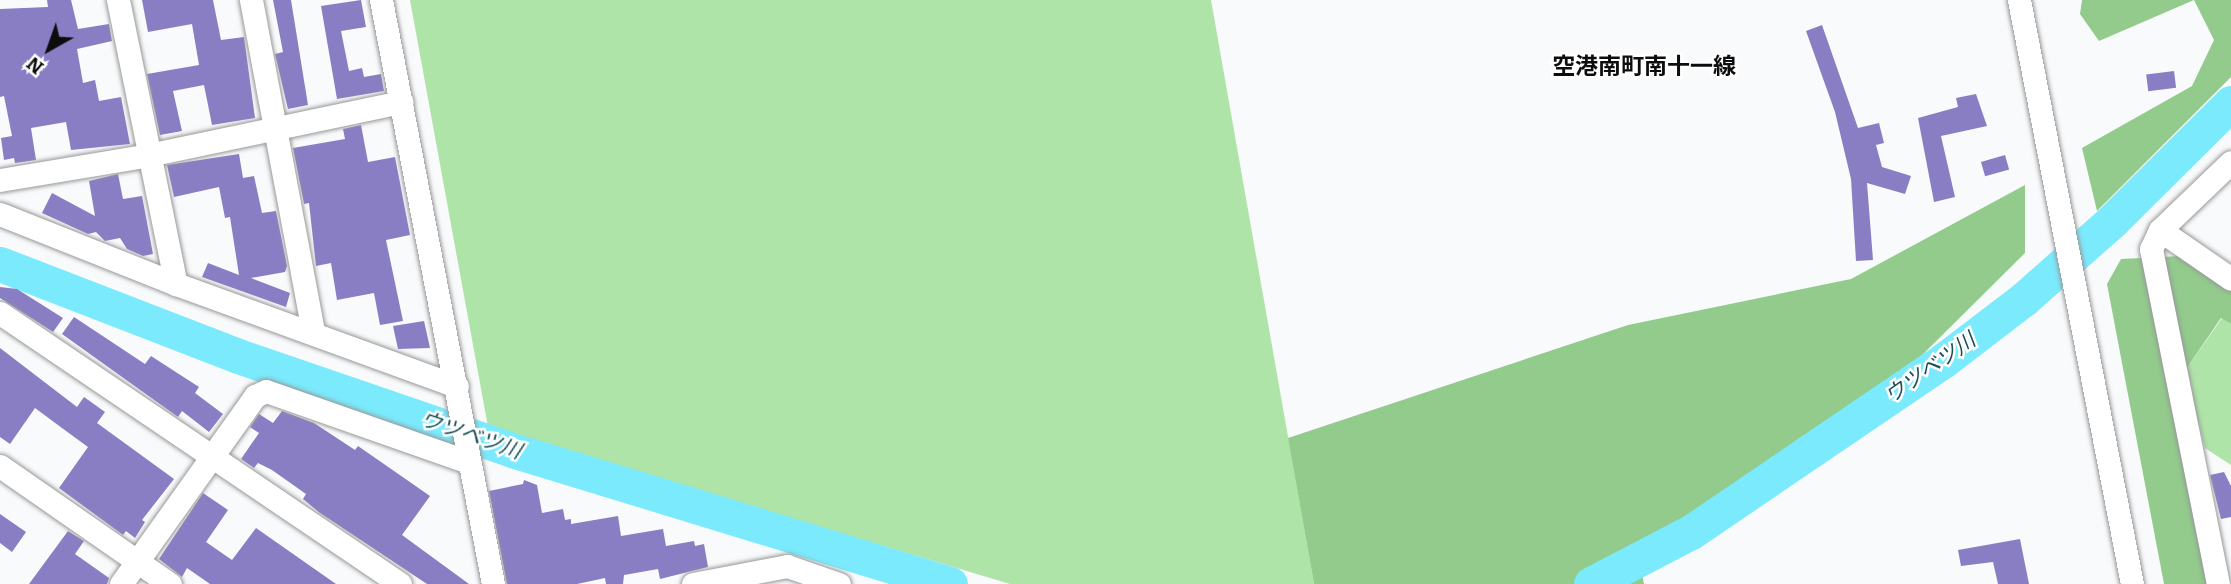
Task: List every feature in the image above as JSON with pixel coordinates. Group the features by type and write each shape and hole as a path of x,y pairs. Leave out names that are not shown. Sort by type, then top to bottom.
{"street":[{"path":"118,0 176,284"},
{"path":"251,0 313,331"},
{"path":"381,0 493,584"},
{"path":"2019,0 2132,584"},
{"path":"0,180 149,155 401,102"},
{"path":"2218,584 2151,249 2160,230 2231,162"},
{"path":"0,214 176,284 313,331 458,397"},
{"path":"2160,230 2231,279"},
{"path":"0,313 400,584"},
{"path":"121,584 255,396 266,391 468,457"},
{"path":"0,466 170,584"},
{"path":"693,584 757,578 787,566 839,584"}],"green space":[{"path":"410,0 1211,0 1314,584 1010,584 488,427"},
{"path":"2082,0 2194,0 2099,41 2080,14"},
{"path":"2194,0 2231,0 2231,77 2097,211 2082,148 2192,86 2214,40"},
{"path":"2025,185 2025,253 1898,379 1661,536 1636,546 1644,584 1314,584 1288,438 1628,325 1851,279"},
{"path":"2181,256 2231,291 2231,324 2221,318 2184,372 2206,584 2164,584 2107,284 2121,259"},
{"path":"2222,318 2231,324 2231,465 2205,448 2184,372"}],"building":[{"path":"47,0 71,0 78,29 109,24 112,41 77,49 83,83 95,80 99,101 121,97 130,144 71,150 66,122 31,128 36,160 15,163 14,158 4,160 1,138 12,136 4,96 0,97 0,9 48,7"},
{"path":"142,0 213,0 221,40 244,37 255,118 212,125 204,85 173,91 182,131 160,135 147,74 199,65 192,24 148,32"},
{"path":"273,0 291,0 308,105 288,109 275,54 283,52"},
{"path":"361,0 366,27 341,31 349,71 362,68 364,77 381,74 384,91 337,99 321,6"},
{"path":"1822,25 1858,128 1879,123 1884,143 1876,145 1882,167 1911,176 1905,194 1867,183 1873,260 1856,261 1851,179 1835,112 1806,31"},
{"path":"2174,71 2176,88 2148,91 2146,74"},
{"path":"1976,94 1987,126 1941,136 1955,197 1934,202 1918,118 1958,107 1956,98"},
{"path":"361,125 368,162 395,157 410,235 386,240 403,321 380,325 374,293 337,300 331,263 316,266 309,203 304,204 293,148 345,139 343,129"},
{"path":"239,154 243,178 254,176 262,213 276,211 287,266 285,272 251,278 290,293 286,307 202,277 208,263 239,275 230,217 225,218 219,187 174,197 167,165"},
{"path":"2005,155 2009,169 1985,176 1981,162"},
{"path":"118,174 123,199 142,196 153,254 143,256 127,249 120,238 105,241 96,232 88,234 42,213 52,193 95,216 89,181"},
{"path":"0,287 17,289 63,318 53,332 0,298"},
{"path":"74,317 145,364 151,356 199,387 195,393 223,414 209,432 182,411 178,417 62,334"},
{"path":"424,321 430,348 398,349 393,326"},
{"path":"0,348 77,407 84,397 105,412 97,423 174,479 142,520 145,522 135,538 126,531 123,535 59,488 88,447 35,408 10,444 0,437"},
{"path":"282,411 314,423 355,450 358,446 430,496 402,535 469,584 427,584 320,513 303,499 306,494 272,470 258,463 254,468 241,459 259,433 250,427 259,414 273,423"},
{"path":"2224,472 2231,486 2231,517 2221,519 2210,475"},
{"path":"524,480 537,485 542,513 563,509 565,520 571,519 571,524 618,516 621,536 663,529 666,546 694,541 695,546 704,544 708,567 660,579 658,569 624,575 623,584 606,584 605,578 577,584 507,584 489,491 523,484"},
{"path":"203,493 228,510 206,542 232,560 256,528 336,584 210,584 187,568 182,577 159,559"},
{"path":"0,514 26,532 12,552 0,543"},
{"path":"68,531 84,541 75,554 109,578 107,584 29,584"},
{"path":"2020,539 2029,584 1998,584 1993,562 1961,566 1958,550"}],"waterway":[{"name":"ウツベツ川","path":"1591,584 1691,532 1944,360 2025,298 2111,222 2231,103"},
{"name":"ウツベツ川","path":"0,264 238,356 512,450 950,584"}],"district":[{"name":"空港南町南十一線","path":"1644,66"}]}
